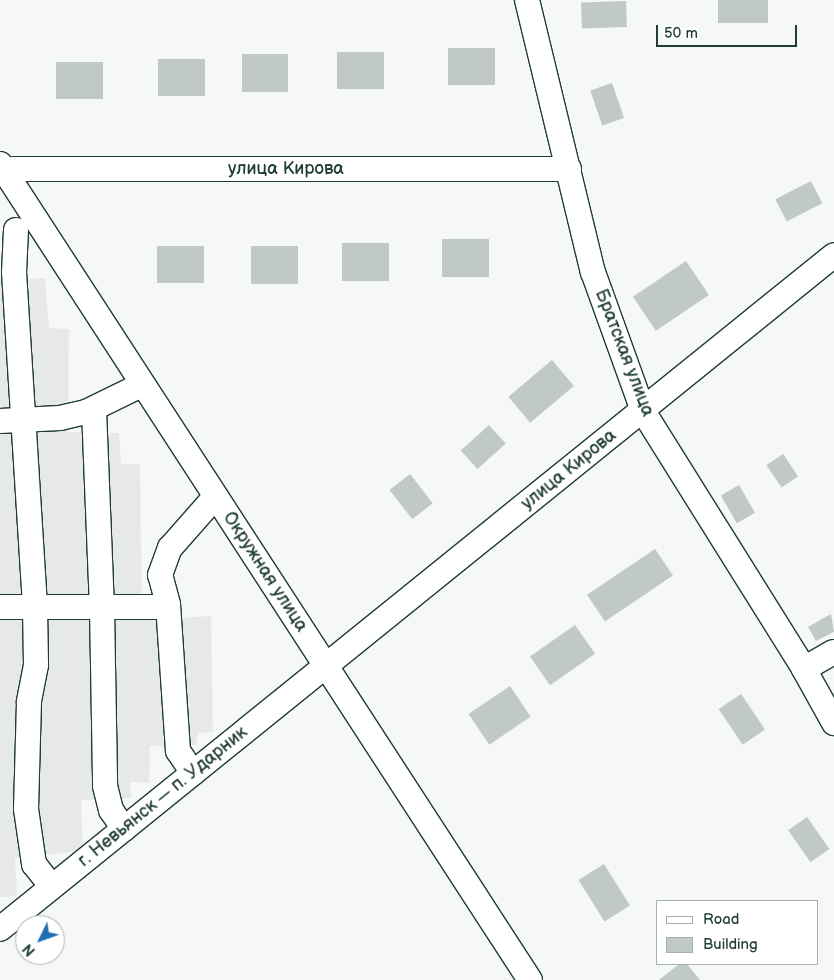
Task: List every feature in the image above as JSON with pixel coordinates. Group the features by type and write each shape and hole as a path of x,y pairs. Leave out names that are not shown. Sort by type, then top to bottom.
{"street":[{"name":"Братская улица","path":"527,0 593,272 643,412 804,668 834,723"},
{"name":"улица Кирова","path":"2,167 569,169"},
{"name":"Окружная улица","path":"2,167 17,226 141,384 530,980"},
{"path":"17,226 14,272 35,607 36,665 29,702 26,809 34,864 52,887"},
{"name":"улица Кирова","path":"326,665 643,412 834,255"},
{"path":"0,420 60,418 94,410 141,384"},
{"path":"94,410 102,607 105,786 111,810 124,829"},
{"path":"193,773 178,751 168,607 160,574 164,556 215,497"},
{"path":"0,607 168,607"},
{"path":"804,668 834,652"},
{"name":"г. Невьянск — п. Ударник","path":"4,921 52,887 326,665"}],"shaded area":[{"path":"45,278 49,328 69,329 68,432 119,433 121,464 140,464 142,620 211,616 213,732 198,733 196,745 150,746 149,783 130,782 131,798 81,800 83,851 15,858 17,896 0,897 0,281"}],"building":[{"path":"718,0 768,0 768,23 718,23"},
{"path":"626,1 627,27 582,29 581,3"},
{"path":"448,48 495,48 495,85 448,85"},
{"path":"337,52 384,52 384,89 337,89"},
{"path":"242,54 288,54 288,92 242,92"},
{"path":"158,59 205,59 205,96 158,96"},
{"path":"56,62 103,62 103,99 56,99"},
{"path":"612,83 624,118 602,125 590,90"},
{"path":"811,181 822,203 787,221 775,199"},
{"path":"442,239 489,239 489,277 442,277"},
{"path":"342,243 389,243 389,281 342,281"},
{"path":"157,246 204,246 204,283 157,283"},
{"path":"251,246 298,246 298,284 251,284"},
{"path":"686,261 709,295 656,331 633,297"},
{"path":"552,360 574,386 530,423 508,397"},
{"path":"489,425 506,444 477,469 461,450"},
{"path":"783,454 798,476 782,488 766,465"},
{"path":"410,474 433,503 412,519 390,490"},
{"path":"739,485 755,513 737,523 721,495"},
{"path":"655,549 673,576 605,621 587,595"},
{"path":"831,614 834,632 816,641 808,627"},
{"path":"575,625 595,654 550,685 530,657"},
{"path":"510,686 531,717 489,745 469,714"},
{"path":"741,694 765,730 743,745 719,709"},
{"path":"807,817 829,849 811,862 788,830"},
{"path":"604,864 630,906 605,921 579,880"},
{"path":"678,965 688,965 700,980 659,980"}]}
